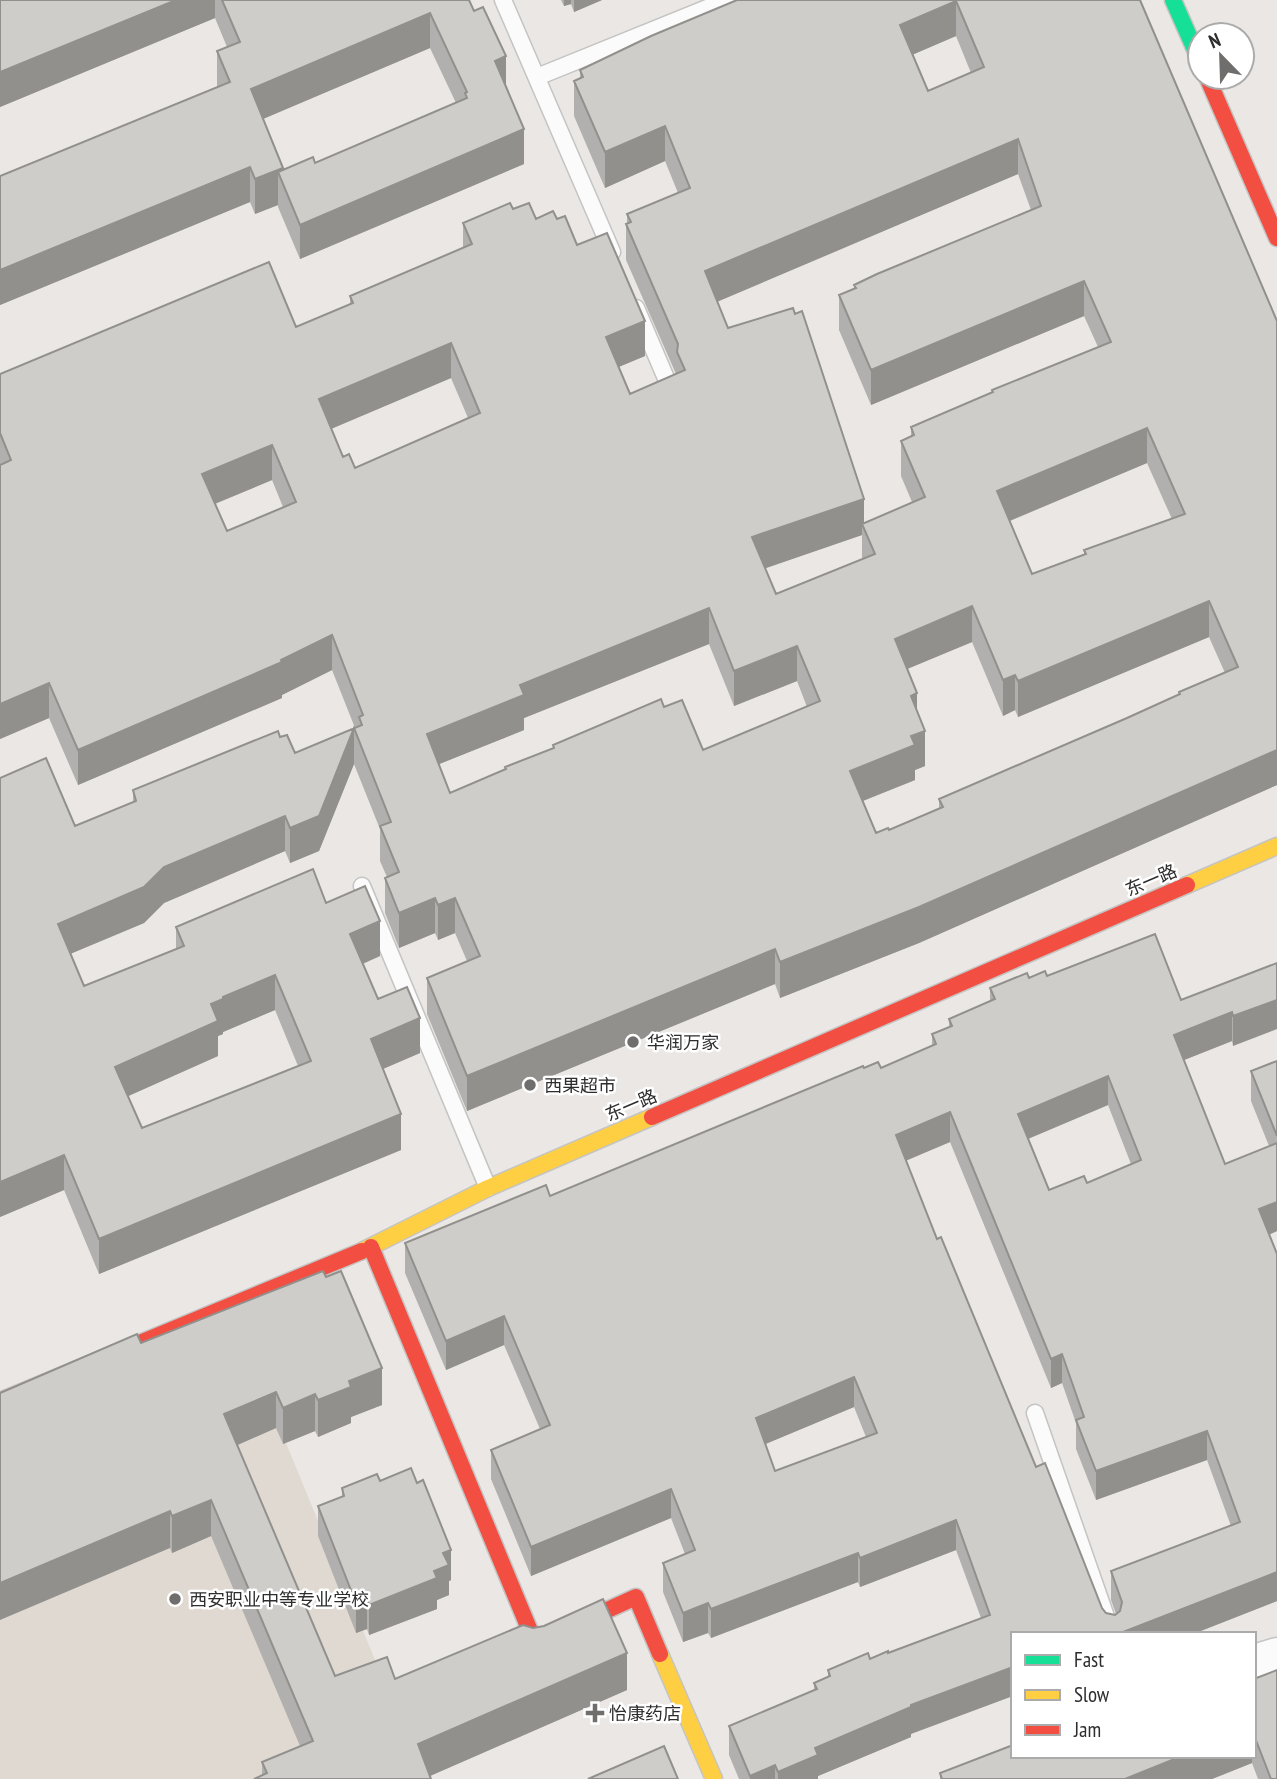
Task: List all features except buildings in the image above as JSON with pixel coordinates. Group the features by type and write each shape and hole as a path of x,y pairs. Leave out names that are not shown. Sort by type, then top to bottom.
{"street":[{"path":"1174,0 1186,28"},
{"path":"1213,91 1277,238"},
{"name":"东一路","path":"0,1401 371,1247 488,1188 1277,846"},
{"path":"371,1247 535,1643 636,1597 714,1779"},
{"path":"1256,1660 1277,1654"}],"lane":[{"path":"502,0 619,268"},
{"path":"537,77 727,0"},
{"path":"630,294 668,383"},
{"path":"362,886 488,1188"},
{"path":"1035,1413 1111,1632"}],"shaded area":[{"name":"西安职业中等专业学校","path":"245,1343 414,1755 355,1779 0,1779 0,1443"}],"traffic: fast":[{"path":"1173,0 1186,29"}],"traffic: slow":[{"path":"1187,885 1277,846"},
{"path":"362,1251 488,1188 652,1117"},
{"path":"660,1654 714,1779"}],"traffic: jam":[{"path":"1213,91 1277,238"},
{"path":"652,1117 1187,885"},
{"path":"371,1247 535,1643 636,1597 660,1654"},
{"path":"0,1401 362,1251"}],"place":[{"name":"华润万家","path":"633,1042"},
{"name":"西果超市","path":"530,1085"},
{"name":"西安职业中等专业学校","path":"175,1599"},
{"name":"怡康药店","path":"595,1713"}]}
